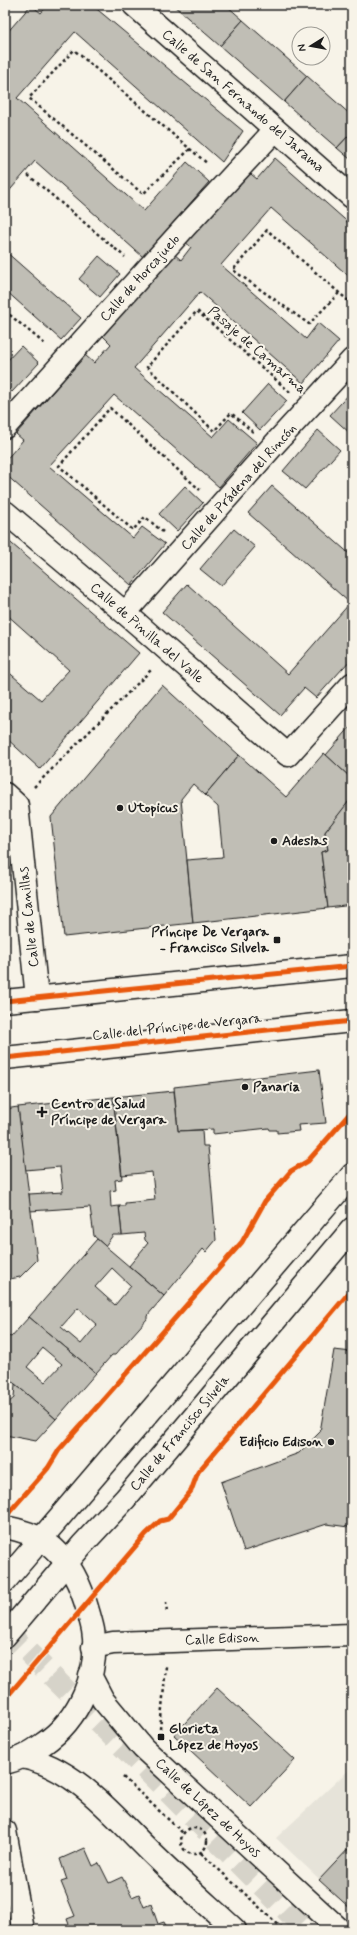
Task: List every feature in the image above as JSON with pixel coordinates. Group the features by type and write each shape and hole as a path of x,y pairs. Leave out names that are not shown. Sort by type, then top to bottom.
{"street":[{"name":"Calle de San Fernando del Jarama","path":"134,5 352,197"},
{"name":"Calle de Horcajuelo","path":"5,426 275,130"},
{"name":"Calle de Prádena del Rincón","path":"125,613 184,549 271,448 352,360"},
{"name":"Calle de Pinilla del Valle","path":"5,512 125,613 288,755 352,684"},
{"name":"Calle de Canillas","path":"11,799 37,998"},
{"path":"5,1001 352,966"},
{"name":"Calle del Príncipe de Vergara","path":"5,1058 352,1021"},
{"path":"5,1581 352,1175"},
{"name":"Calle de Francisco Silvela","path":"5,1636 66,1564 125,1499 352,1229"},
{"path":"5,1527 16,1529 40,1539 48,1544 66,1564 80,1586 93,1631 90,1676 81,1701 65,1725 49,1740 13,1760"},
{"name":"Calle Edison","path":"93,1647 113,1642 168,1642 352,1635"},
{"name":"Calle de López de Hoyos","path":"90,1676 103,1700 143,1748 340,1930"},
{"path":"13,1760 50,1764 68,1776 98,1800 159,1860 235,1930"},
{"path":"5,1831 23,1930"}],"path":[{"path":"190,149 143,194 29,98 74,50 190,149 228,182"},
{"path":"28,175 144,273"},
{"path":"339,293 309,324 233,270 267,230 352,304"},
{"path":"5,311 65,361"},
{"path":"184,549 145,517 132,530 59,466 110,408 220,508"},
{"path":"11,799 169,651"},
{"path":"166,1602 167,1613"},
{"path":"159,1734 168,1642"},
{"path":"123,1777 184,1834"},
{"path":"190,1829 201,1830 205,1834 207,1845 201,1853 192,1854 184,1849 181,1840 184,1834 190,1829"},
{"path":"201,1853 284,1930"}],"shaded area":[{"path":"352,1767 352,1910 276,1838"}],"building":[{"path":"31,5 41,13 48,5 92,5 243,131 222,162 75,32 17,98 144,211 187,162 209,182 143,257 35,161 5,196 5,35"},
{"path":"173,5 226,5 243,20 220,46"},
{"path":"243,20 291,62 291,66 296,66 307,76 284,102 220,46"},
{"path":"307,76 352,116 352,132 337,148 284,102"},
{"path":"352,132 352,156 350,159 337,148"},
{"path":"275,158 352,226 352,279 271,208 221,265 306,339 318,323 339,341 303,383 200,292 134,368 213,437 229,419 257,443 219,487 114,395 49,466 133,538 142,527 165,544 131,585 5,474 5,461 23,440 16,434 85,355 94,363 111,344 102,335 173,253 181,260 191,247 184,241 246,170 257,179"},
{"path":"5,251 81,318 61,340 5,290"},
{"path":"99,256 120,274 100,297 79,279"},
{"path":"21,346 39,363 12,392 5,385 5,363"},
{"path":"268,384 287,401 260,430 242,413"},
{"path":"352,391 352,435 330,415"},
{"path":"318,430 340,450 305,489 283,471"},
{"path":"185,486 203,503 177,531 159,514"},
{"path":"272,486 352,556 352,658 316,698 304,688 280,715 162,612 187,584 288,674 350,603 248,513"},
{"path":"234,529 255,547 221,586 200,569"},
{"path":"5,538 139,653 40,769 5,737 5,669 41,700 69,670 5,613"},
{"name":"Utopicus","path":"162,685 239,755 205,795 193,784 181,799 193,923 64,937 51,817"},
{"path":"352,725 352,779 326,755"},
{"name":"Adeslas","path":"324,753 352,779 352,798 325,832 328,850 321,852 328,908 193,923 187,860 223,857 218,807 205,795 239,755 286,797"},
{"path":"349,801 352,801 352,905 328,908 321,852 328,850 325,832"},
{"path":"5,923 8,945 5,945"},
{"path":"319,1070 326,1123 298,1125 299,1131 277,1133 277,1130 270,1130 269,1128 213,1134 213,1129 178,1131 174,1087"},
{"path":"174,1091 178,1131 202,1130 203,1146 208,1146 216,1240 206,1252 203,1249 164,1296 129,1266 148,1243 145,1240 144,1233 122,1235 119,1206 125,1206 125,1203 155,1200 152,1172 122,1175 113,1097"},
{"path":"113,1097 122,1179 115,1180 116,1190 110,1191 111,1207 119,1206 122,1235 113,1235 105,1246 94,1236 90,1207 30,1211 29,1194 63,1192 60,1167 25,1170 18,1107"},
{"path":"18,1107 37,1260 20,1277 5,1280 5,1109"},
{"path":"97,1239 164,1296 147,1316 147,1319 115,1355 112,1355 96,1373 29,1317","holes":["112,1268 131,1286 115,1305 95,1287","78,1308 97,1325 81,1344 61,1327"]},
{"path":"29,1317 96,1373 56,1419 5,1377 5,1334 11,1337","holes":["43,1348 62,1364 45,1382 27,1367"]},
{"name":"Edificio Edison","path":"334,1350 352,1352 352,1531 348,1527 327,1524 244,1551 221,1482 299,1453 320,1432"},
{"path":"15,1384 56,1419 36,1441 5,1435 5,1402 8,1403 14,1398"},
{"path":"217,1688 295,1760 251,1807 174,1735"},
{"path":"352,1845 352,1910 319,1880"},
{"path":"85,1848 93,1866 99,1863 109,1883 122,1877 132,1897 139,1894 144,1907 151,1904 158,1924 164,1922 168,1930 71,1930 67,1919 75,1916 61,1882 67,1880 60,1859"}],"tunnel":[{"path":"5,1629 306,1930"}],"cycle path":[{"path":"5,1001 352,966"},
{"path":"5,1058 352,1021"},
{"path":"5,1517 48,1468 59,1450 242,1242 265,1201 291,1171 308,1161 352,1111"},
{"path":"5,1699 146,1534 160,1521 168,1519 191,1491 198,1472 352,1289"}],"place":[{"name":"Utopicus","path":"120,808"},
{"name":"Adeslas","path":"274,841"},
{"name":"Príncipe De Vergara - Francisco Silvela","path":"277,940"},
{"name":"Panaria","path":"245,1087"},
{"name":"Centro de Salud Príncipe de Vergara","path":"42,1112"},
{"name":"Edificio Edison","path":"331,1442"},
{"name":"Glorieta López de Hoyos","path":"161,1737"}]}
